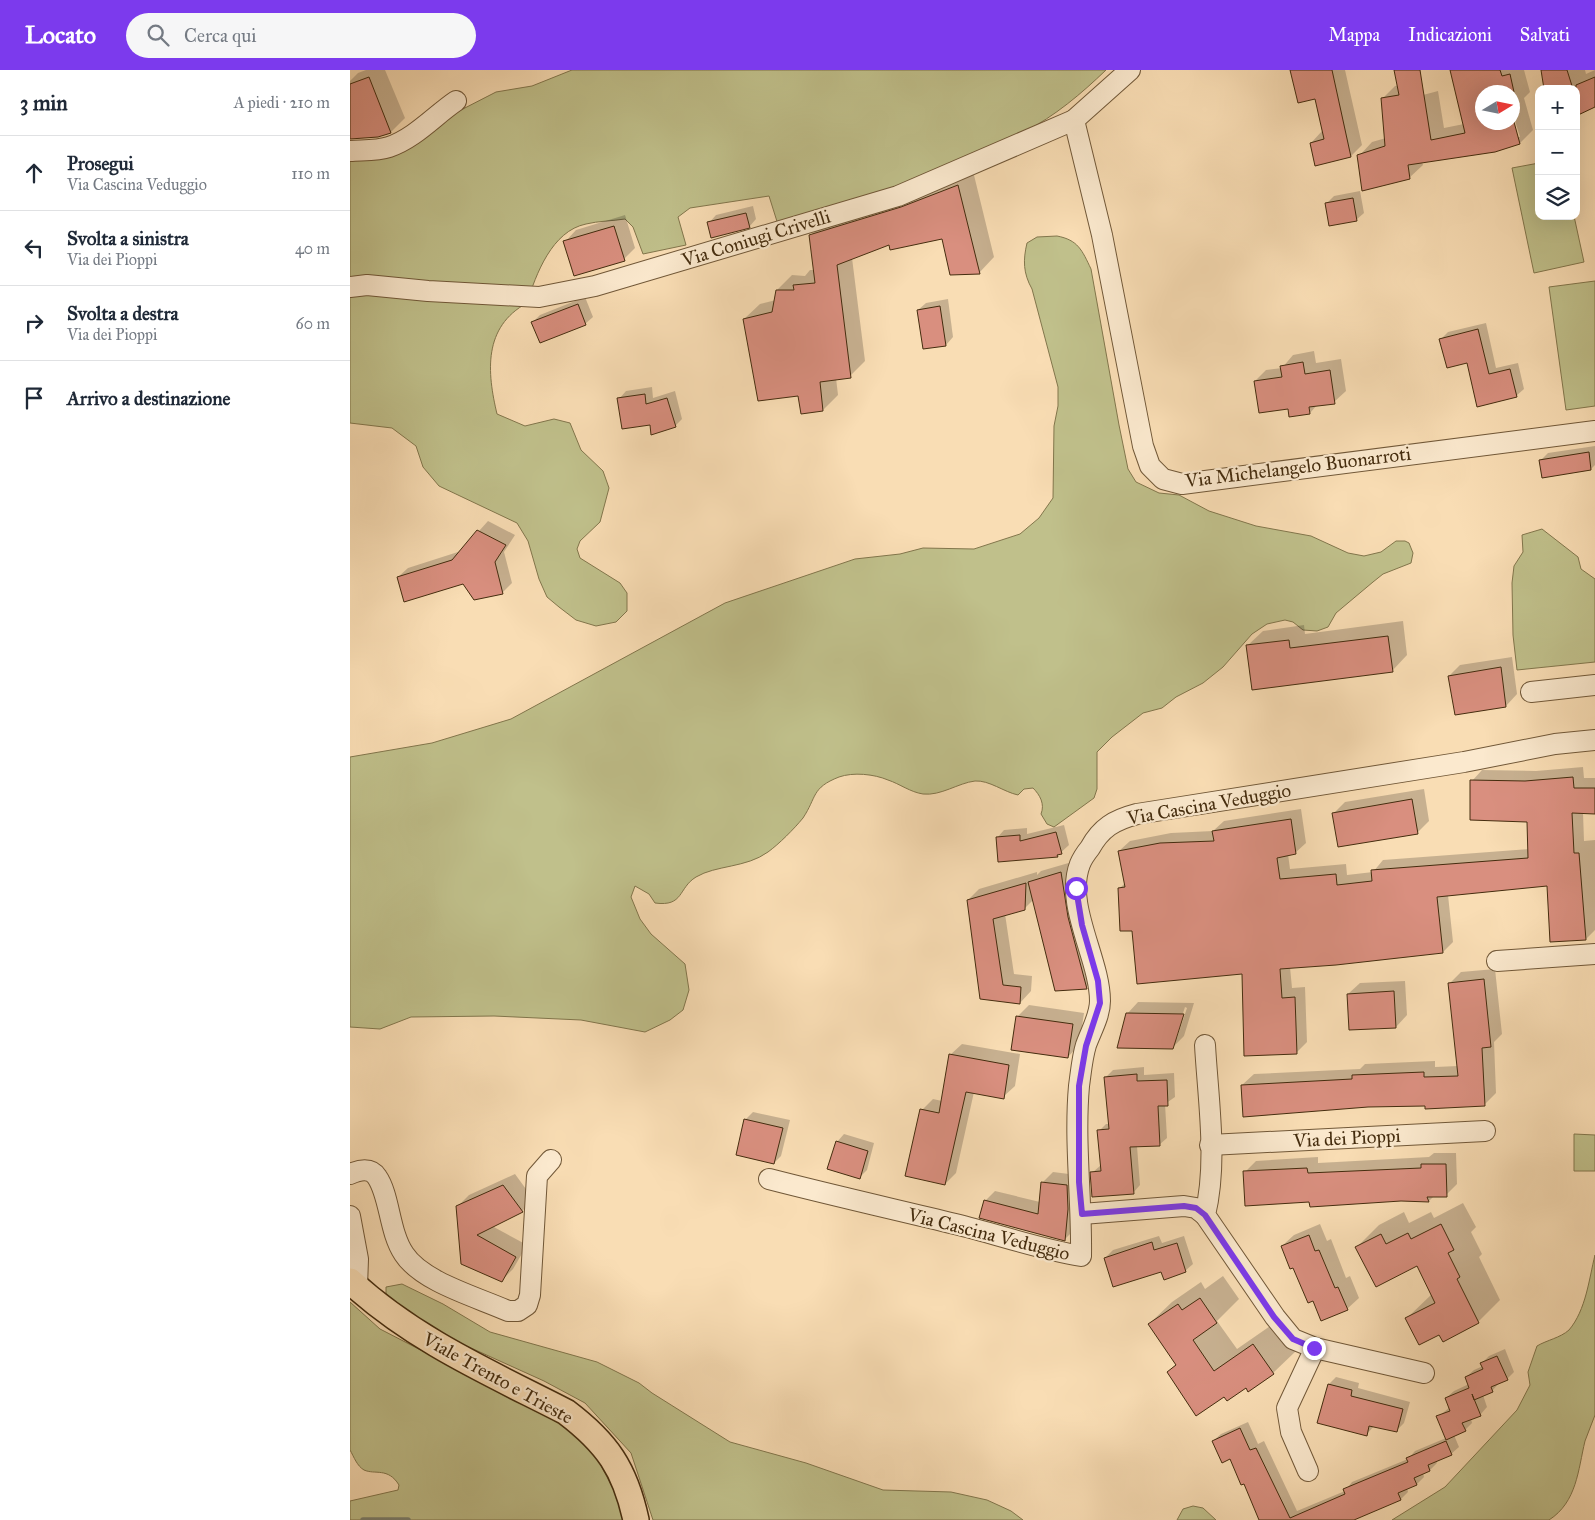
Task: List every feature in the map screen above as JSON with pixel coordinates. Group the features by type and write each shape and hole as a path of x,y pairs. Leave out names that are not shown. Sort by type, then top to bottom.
{"main road":[{"name":"Viale Trento e Trieste","path":"353,1284 424,1339 566,1412 586,1427 611,1454 622,1473 631,1497 636,1520"}],"street":[{"name":"Via Coniugi Crivelli","path":"350,287 367,285 428,291 540,297 564,293 898,196 1074,120 1130,70"},
{"path":"350,151 389,147 429,124 439,113 456,101"},
{"name":"Via Michelangelo Buonarroti","path":"1074,120 1102,235 1143,446 1150,466 1163,479 1182,484 1595,431"},
{"path":"1532,692 1595,685"},
{"name":"Via Cascina Veduggio","path":"769,1179 955,1224 1056,1252 1081,1256 1079,1086 1086,1046 1100,1003 1098,981 1082,925 1076,888 1080,865 1101,830 1111,823 1137,814 1464,762 1555,744 1595,740"},
{"path":"1497,962 1595,954"},
{"path":"1205,1045 1210,1145 1210,1195 1205,1215"},
{"name":"Via dei Pioppi","path":"1210,1145 1485,1131"},
{"path":"350,1174 358,1170 369,1171 377,1176 394,1232 403,1254 416,1267 435,1279 508,1310 518,1310 527,1305 530,1294 537,1176 551,1160"},
{"path":"1082,1214 1184,1206 1196,1208 1205,1215 1274,1317 1293,1339 1314,1348 1424,1373"},
{"path":"350,1216 358,1259 353,1284"},
{"path":"1308,1471 1291,1432 1287,1408 1314,1348"}],"green space":[{"path":"572,70 1106,70 1057,112 995,147 935,173 780,231 769,196 690,208 678,217 686,245 643,254 633,227 625,219 591,223 574,228 555,244 535,279 527,303 513,313 502,325 492,352 491,382 497,414 525,426 554,419 570,423 581,450 603,471 609,488 600,522 580,541 577,549 580,558 620,583 627,593 627,611 616,622 596,626 576,620 547,597 539,579 528,541 517,523 439,486 423,467 416,446 392,428 350,423 350,157 459,111 496,92 532,86"},
{"path":"1535,164 1535,220 1575,220 1584,262 1534,273 1512,168"},
{"path":"1057,236 1075,243 1085,256 1091,269 1128,469 1136,482 1159,493 1179,495 1209,511 1256,526 1311,536 1348,553 1364,556 1381,552 1396,541 1405,541 1409,543 1413,553 1411,563 1383,574 1336,613 1328,627 1317,631 1303,630 1293,622 1285,620 1267,624 1252,634 1223,667 1203,683 1176,697 1162,708 1143,713 1112,737 1097,752 1097,789 1094,798 1054,827 1047,824 1041,814 1041,800 1033,788 1024,789 1018,795 986,782 975,781 936,793 923,794 876,776 864,774 851,775 839,777 819,789 803,818 777,845 759,857 741,864 713,870 696,877 690,881 680,896 671,902 655,903 649,894 635,886 631,897 640,919 651,934 685,964 689,990 683,1010 670,1020 645,1032 581,1020 494,1016 411,1017 380,1029 350,1027 350,757 432,743 511,719 725,603 855,559 900,554 923,548 974,549 1020,534 1039,518 1053,498 1054,426 1058,406 1058,387 1032,289 1025,272 1025,255 1027,243 1037,237"},
{"path":"1595,281 1595,406 1566,410 1549,287"},
{"path":"1542,529 1578,557 1581,569 1595,579 1595,662 1517,670 1513,635 1512,583 1514,566 1523,552 1522,535"},
{"path":"1574,1134 1595,1135 1595,1171 1574,1171"},
{"path":"1595,1255 1595,1415 1585,1441 1575,1485 1565,1504 1549,1520 1392,1520 1445,1487 1517,1410 1530,1385 1528,1372 1537,1346 1562,1335 1575,1322 1586,1294"},
{"path":"402,1284 443,1304 490,1332 597,1362 639,1383 730,1442 806,1463 883,1490 951,1492 987,1500 1011,1511 1023,1520 653,1520 631,1453 585,1403 544,1381 460,1343 386,1300 386,1287"},
{"path":"350,1302 380,1329 473,1377 559,1418 594,1452 618,1498 624,1520 350,1520 350,1501 398,1490 399,1485 395,1479 386,1474 364,1470 350,1450"},
{"path":"1193,1506 1203,1508 1216,1520 1177,1520 1183,1509"}],"building":[{"path":"1290,70 1332,70 1351,157 1315,166 1310,143 1324,139 1315,99 1298,103"},
{"path":"1394,70 1420,70 1431,140 1465,133 1450,70 1500,70 1502,76 1510,74 1512,85 1475,85 1475,130 1516,130 1520,144 1495,152 1408,165 1410,179 1362,191 1357,155 1385,146 1381,98 1399,95"},
{"path":"1541,70 1567,70 1572,85 1543,85"},
{"path":"369,77 391,133 378,137 350,139 350,84"},
{"path":"1595,77 1595,107 1580,114 1580,85 1576,85"},
{"path":"958,185 980,274 950,275 942,239 890,250 889,245 837,265 851,378 820,382 823,411 801,414 798,396 758,401 743,319 772,312 776,290 794,290 793,285 815,283 809,235 901,207"},
{"path":"1353,198 1357,221 1329,226 1325,203"},
{"path":"746,213 750,228 711,238 707,222"},
{"path":"614,226 625,261 574,276 563,241"},
{"path":"578,304 586,325 540,343 531,322"},
{"path":"940,306 946,346 923,349 917,310"},
{"path":"1478,329 1489,374 1510,369 1517,397 1477,407 1467,363 1447,368 1439,339"},
{"path":"1303,362 1305,374 1330,370 1335,404 1309,407 1310,414 1289,417 1288,409 1259,413 1254,381 1282,377 1280,366"},
{"path":"645,394 646,404 667,398 676,427 651,435 650,425 622,429 617,398"},
{"path":"1589,452 1591,470 1542,478 1539,460"},
{"path":"477,530 506,545 495,562 503,594 474,600 463,584 404,602 397,577 452,560"},
{"path":"1388,636 1393,672 1252,690 1246,645 1289,640 1290,648"},
{"path":"1501,667 1506,707 1455,715 1448,676"},
{"path":"1573,777 1574,788 1595,788 1595,814 1572,813 1574,853 1579,853 1586,940 1550,942 1547,886 1437,897 1443,953 1280,969 1282,998 1295,997 1297,1054 1244,1056 1242,974 1137,984 1132,931 1120,931 1118,888 1125,887 1118,851 1160,843 1214,841 1212,831 1291,819 1296,854 1277,858 1280,879 1336,874 1337,885 1372,881 1371,870 1528,858 1527,822 1470,820 1470,780 1525,781"},
{"path":"1412,799 1418,834 1338,847 1332,813"},
{"path":"1056,832 1062,854 1057,855 1058,857 998,862 996,837 1020,835 1020,841"},
{"path":"1061,872 1068,917 1087,989 1055,991 1028,882"},
{"path":"1026,883 1025,910 993,919 1003,985 1021,987 1020,1004 980,999 967,900"},
{"path":"1484,979 1491,1047 1482,1048 1485,1106 1425,1109 1425,1106 1368,1107 1243,1117 1241,1085 1352,1079 1352,1075 1424,1072 1424,1077 1458,1076 1448,983"},
{"path":"1394,991 1396,1028 1349,1030 1347,994"},
{"path":"1126,1013 1184,1014 1173,1049 1117,1048"},
{"path":"1016,1016 1073,1024 1068,1058 1011,1050"},
{"path":"949,1054 1009,1065 1004,1099 966,1092 945,1185 905,1176 920,1109 939,1113"},
{"path":"1137,1074 1137,1081 1167,1080 1168,1106 1158,1106 1160,1146 1130,1147 1134,1194 1092,1197 1090,1172 1101,1171 1097,1130 1109,1129 1104,1077"},
{"path":"744,1119 783,1128 774,1164 736,1155"},
{"path":"836,1141 868,1151 860,1179 827,1169"},
{"path":"1421,1164 1446,1164 1447,1197 1427,1197 1429,1202 1401,1201 1310,1207 1309,1202 1245,1206 1243,1171 1307,1168 1308,1173 1421,1168"},
{"path":"1041,1182 1067,1185 1068,1209 1065,1241 979,1218 984,1200 1038,1214"},
{"path":"503,1185 523,1212 477,1235 516,1257 502,1282 461,1264 456,1206"},
{"path":"1441,1224 1454,1250 1448,1253 1460,1277 1457,1279 1479,1323 1443,1342 1439,1335 1419,1345 1405,1318 1435,1303 1417,1266 1376,1287 1355,1247 1381,1234 1386,1244 1408,1233 1411,1239"},
{"path":"1309,1235 1315,1251 1319,1250 1335,1288 1338,1287 1348,1310 1321,1321 1313,1301 1308,1303 1293,1268 1290,1269 1281,1246"},
{"path":"1152,1242 1154,1250 1177,1243 1186,1272 1164,1280 1161,1272 1113,1287 1104,1258"},
{"path":"1200,1298 1217,1323 1193,1340 1214,1371 1253,1344 1274,1374 1248,1392 1246,1388 1227,1401 1224,1397 1196,1416 1167,1372 1176,1365 1148,1324 1178,1304 1182,1310"},
{"path":"1497,1356 1508,1380 1491,1387 1493,1392 1474,1400 1481,1416 1462,1423 1466,1431 1446,1440 1436,1416 1450,1411 1445,1398 1469,1388 1465,1377 1483,1369 1480,1363"},
{"path":"1328,1384 1352,1390 1351,1396 1403,1409 1397,1432 1369,1426 1367,1436 1317,1423"},
{"path":"1240,1428 1250,1450 1256,1448 1290,1518 1345,1494 1343,1489 1408,1462 1406,1458 1446,1441 1452,1455 1428,1465 1430,1471 1414,1478 1417,1485 1398,1493 1401,1500 1354,1520 1259,1520 1244,1484 1241,1485 1230,1459 1222,1463 1212,1441"}],"waterway":[{"path":"363,1520 408,1520"}],"route":[{"path":"1076,888 1082,925 1098,981 1100,1003 1086,1046 1079,1086 1079,1182 1082,1214 1184,1206 1196,1208 1205,1215 1274,1317 1293,1339 1314,1348"}]}
